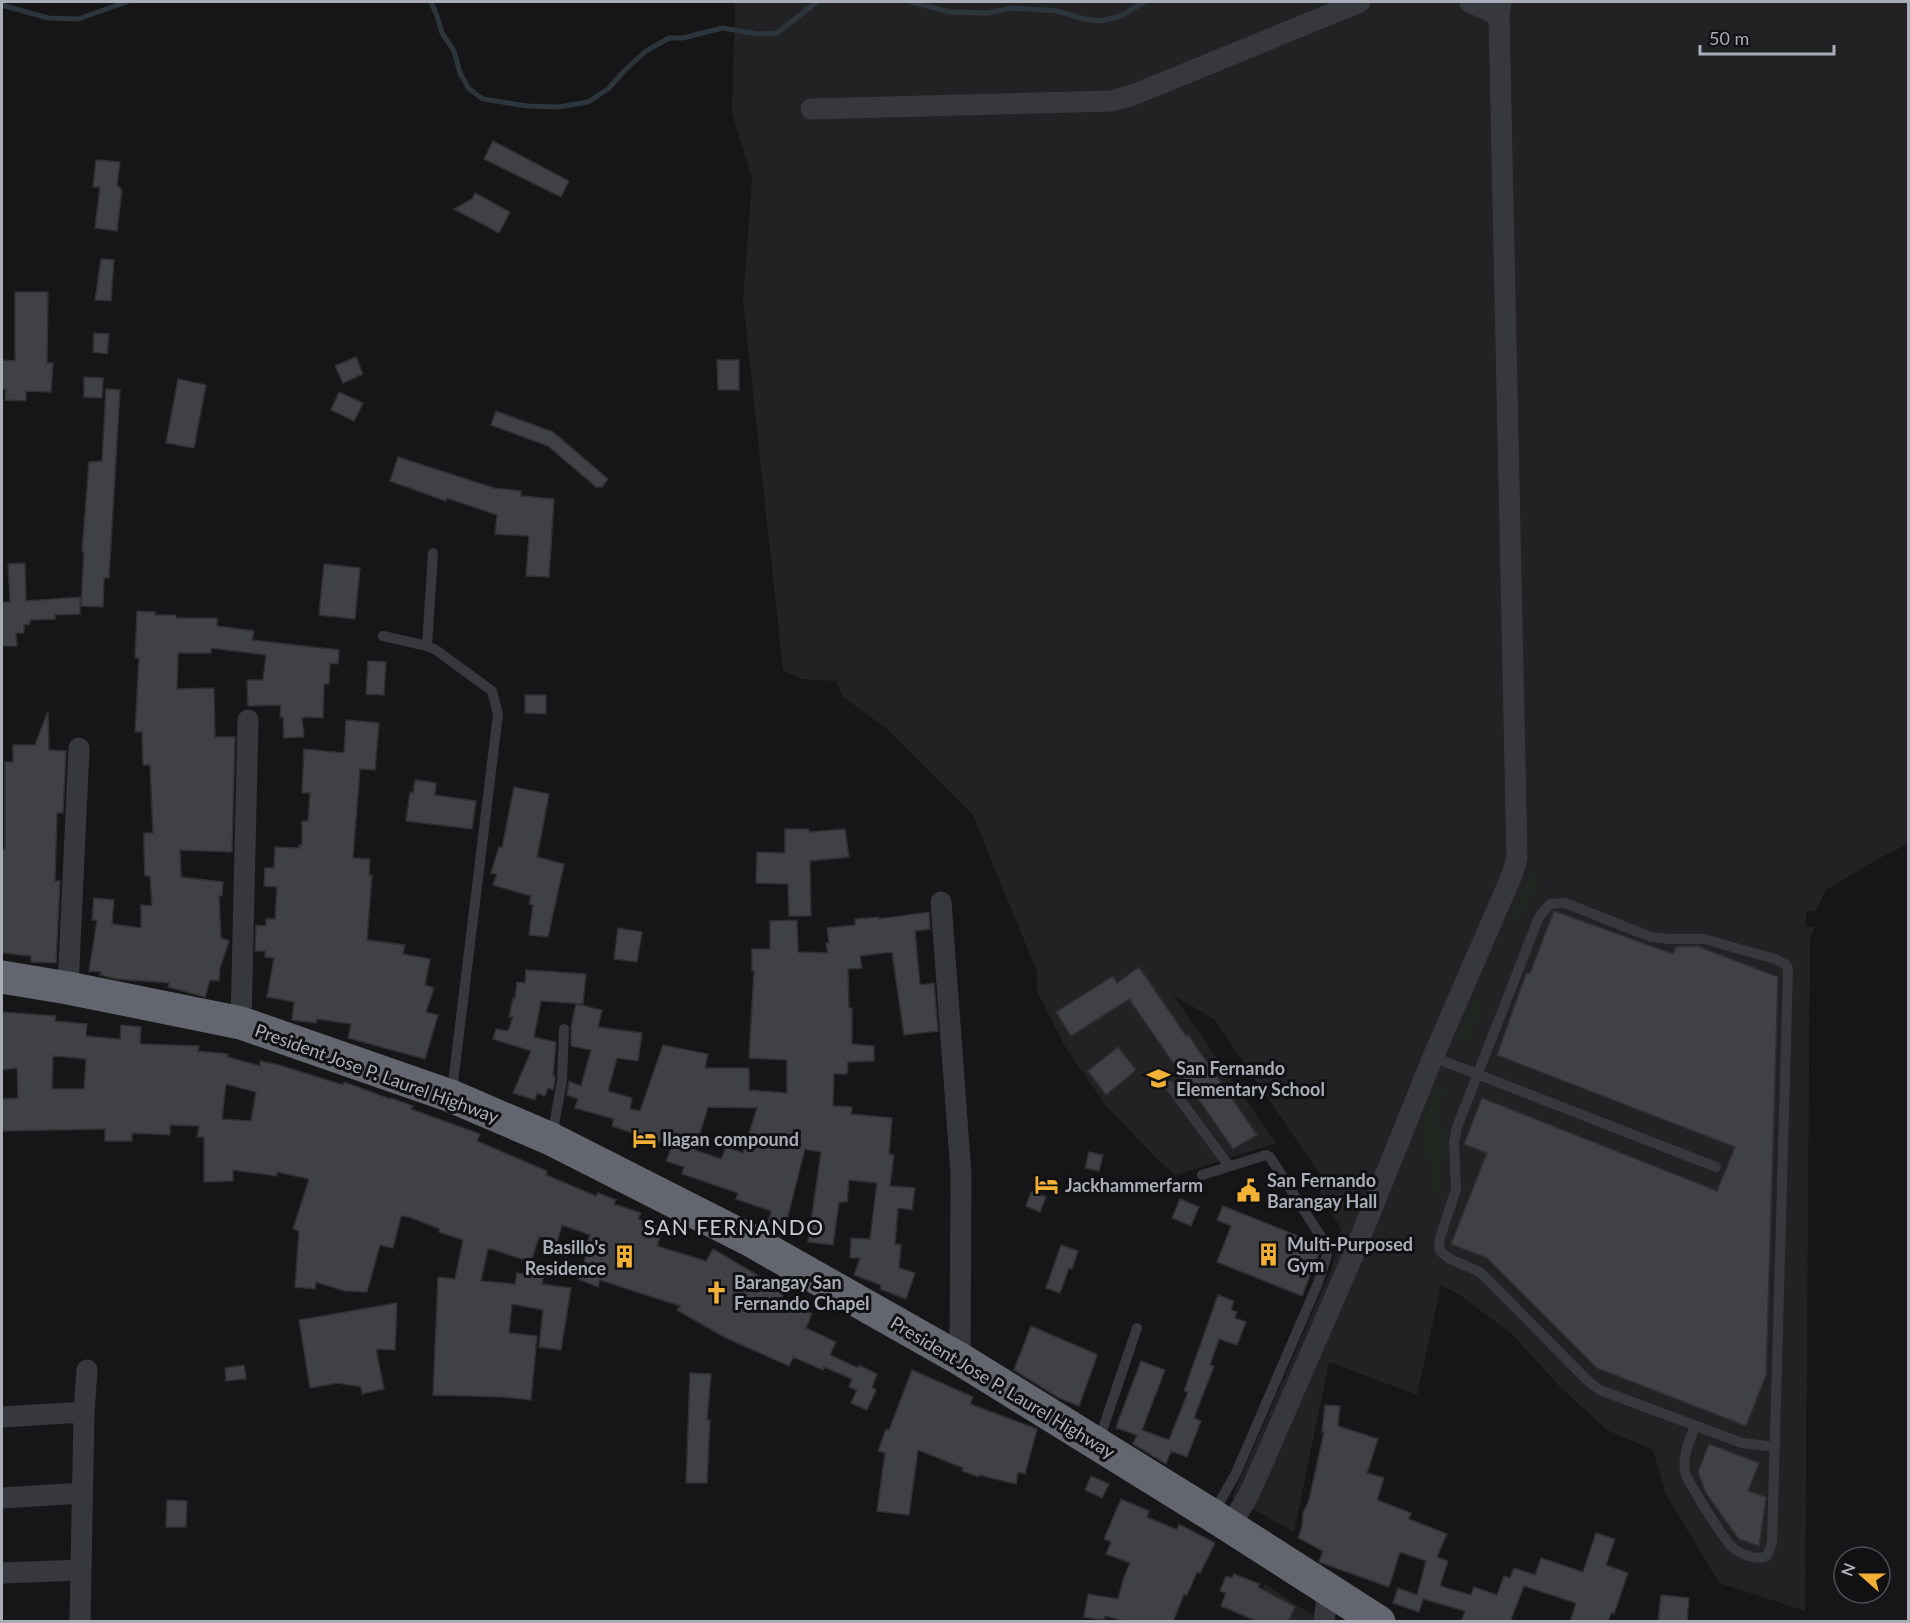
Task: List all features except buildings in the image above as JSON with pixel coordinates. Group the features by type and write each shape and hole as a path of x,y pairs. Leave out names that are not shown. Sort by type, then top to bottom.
{"highway":[{"name":"President Jose P. Laurel Highway","path":"2,977 241,1023 451,1096 551,1139 748,1239 960,1359 1221,1520 1379,1622"}],"street":[{"path":"811,109 1111,101 1133,95 1360,2"},
{"path":"1221,1520 1247,1498 1268,1453 1354,1253 1433,1057 1512,875 1518,852 1500,9 1470,2"},
{"path":"241,1023 248,720"},
{"path":"68,988 79,748"},
{"path":"941,902 961,1174 960,1359"},
{"path":"80,1622 84,1412 87,1370"},
{"path":"2,1417 84,1412"},
{"path":"2,1498 82,1493"},
{"path":"2,1573 81,1570"},
{"path":"1323,1622 1328,1590"}],"lane":[{"path":"427,646 433,553"},
{"path":"384,636 427,646 492,691 498,714 451,1096"},
{"path":"1695,1426 1685,1453 1684,1464 1688,1480 1730,1545 1740,1552 1758,1558 1767,1556 1772,1543 1775,1447 1789,974 1786,965 1768,956 1704,939 1651,937 1572,904 1560,902 1550,904 1539,918 1454,1136 1456,1189 1440,1238 1439,1248 1450,1259 1480,1272 1594,1387 1742,1443 1775,1447"},
{"path":"551,1139 562,1081 564,1029"},
{"path":"1433,1057 1716,1167"},
{"path":"1170,1086 1229,1166"},
{"path":"1202,1175 1266,1155 1270,1157 1323,1240 1327,1255 1318,1283 1239,1466 1221,1520"},
{"path":"1098,1443 1137,1328"}],"shaded area":[{"path":"735,2 1908,2 1908,844 1826,890 1816,911 1806,912 1806,926 1815,927 1810,939 1805,1611 1719,1583 1666,1495 1653,1450 1607,1430 1560,1387 1513,1335 1460,1295 1441,1285 1417,1395 1329,1362 1294,1532 1232,1497 1332,1267 1341,1228 1321,1199 1319,1173 1214,1019 1173,995 1276,1143 1176,1175 1161,1163 1107,1107 1066,1048 1037,992 1037,972 973,815 887,729 842,696 836,681 801,679 783,670 743,301 752,179 732,113"},
{"path":"1530,873 1540,877 1520,922 1512,915"},
{"path":"1475,997 1484,1001 1467,1044 1458,1037"},
{"path":"1437,1088 1446,1090 1438,1112 1436,1129 1446,1133 1447,1152 1442,1164 1437,1198 1430,1193 1433,1173 1426,1152 1424,1136 1429,1101"},
{"path":"1265,1584 1315,1617 1313,1621 1247,1622"}],"waterway":[{"path":"2,5 48,18 78,19 127,2"},
{"path":"431,2 442,33 454,51 460,73 469,89 483,99 527,106 558,107 588,102 608,89 646,51 669,38 683,38 722,28 758,34 777,33 817,2"},
{"path":"911,2 950,12 988,13 1012,8 1057,11 1084,19 1101,21 1121,16 1144,2"}],"place":[{"name":"San Fernando Elementary School","path":"1158,1078"},
{"name":"Ilagan compound","path":"644,1139"},
{"name":"Jackhammerfarm","path":"1047,1185"},
{"name":"San Fernando Barangay Hall","path":"1249,1190"},
{"name":"Multi-Purposed Gym","path":"1269,1254"},
{"name":"Basillo's Residence","path":"624,1257"},
{"name":"Barangay San Fernando Chapel","path":"716,1292"}],"district":[{"name":"SAN FERNANDO","path":"734,1226"}]}
